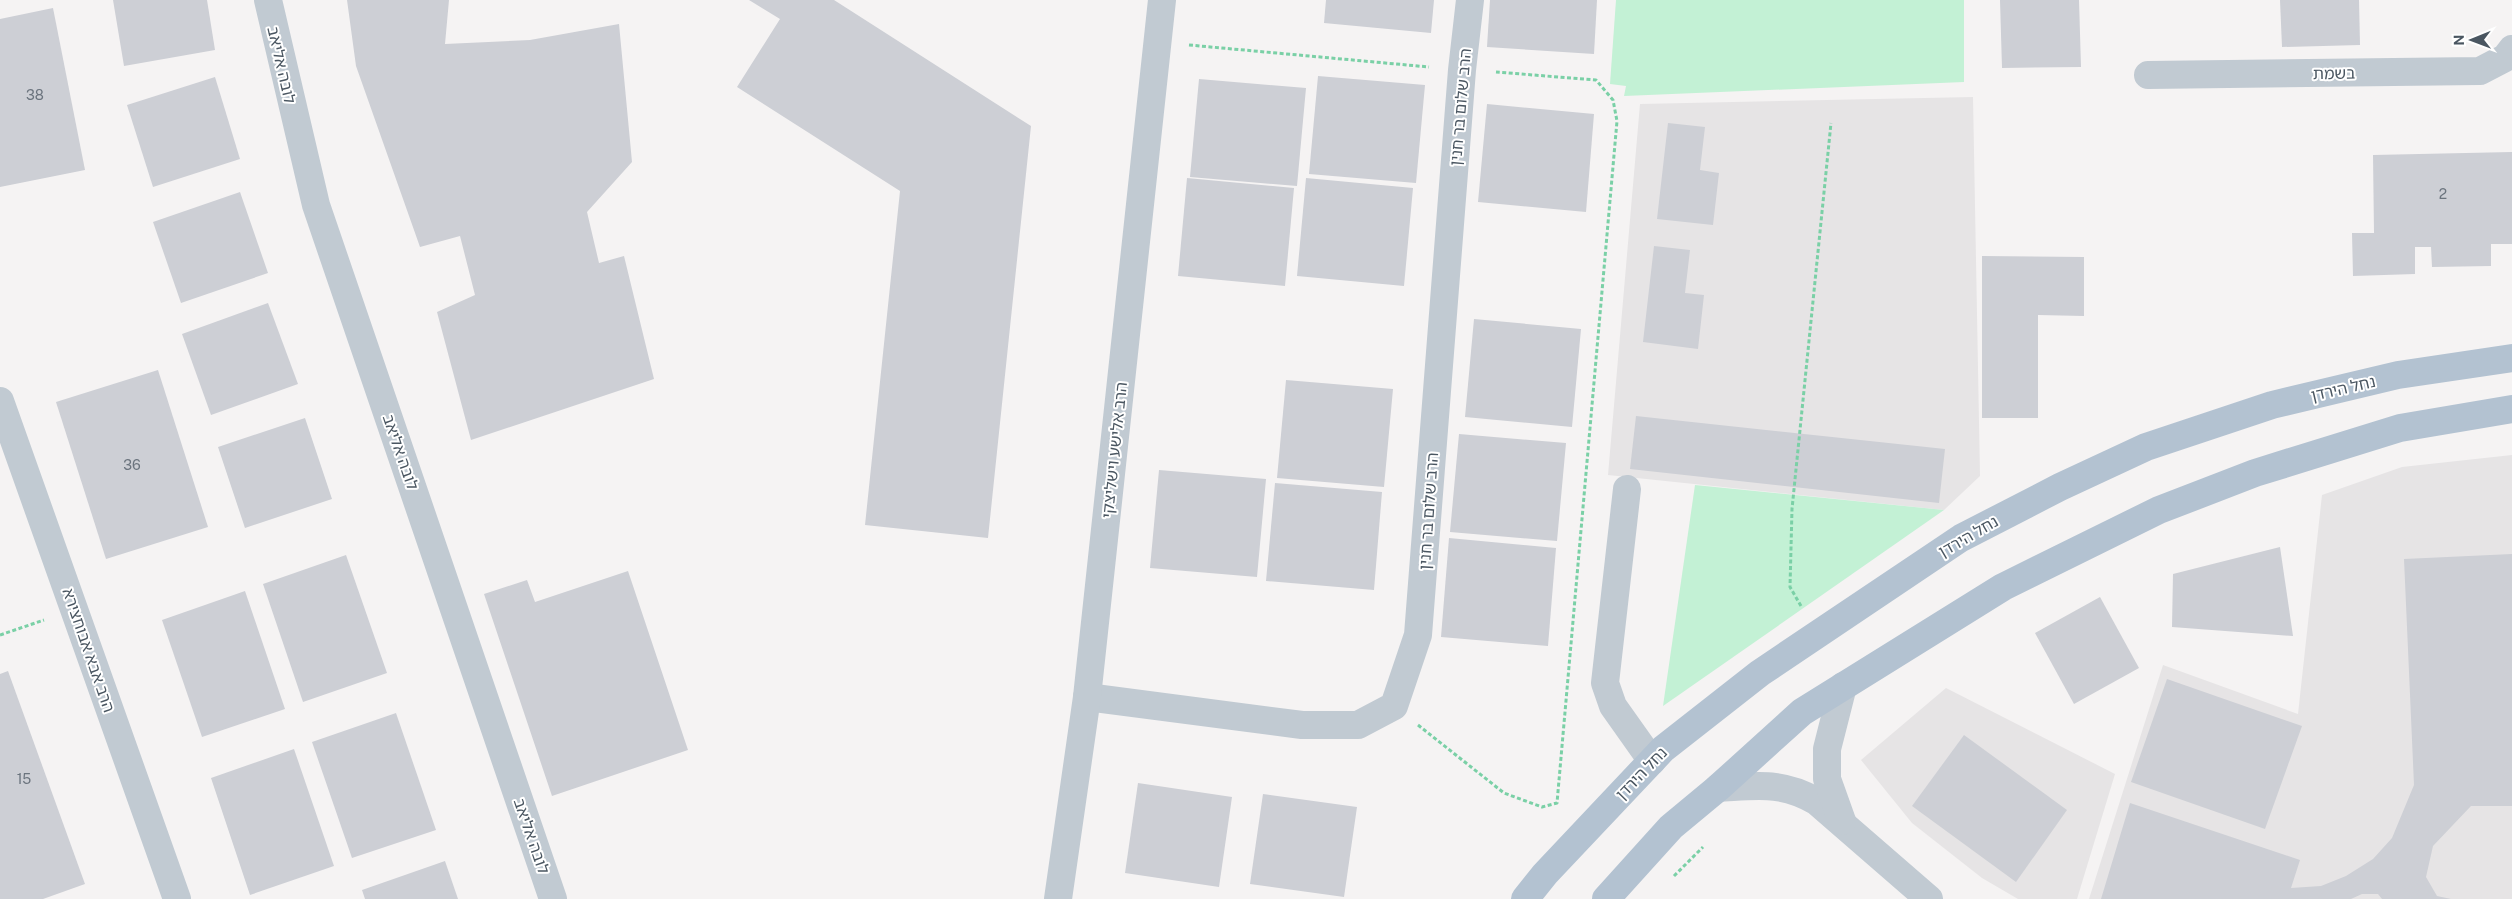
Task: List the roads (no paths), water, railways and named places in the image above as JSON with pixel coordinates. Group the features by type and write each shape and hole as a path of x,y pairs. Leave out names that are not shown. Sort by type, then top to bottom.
{"main road":[{"name":"נחל הירדן","path":"1525,899 1544,874 1662,749 1760,673 1961,538 2060,487 2146,447 2272,405 2398,375 2512,358"},
{"path":"1606,899 1670,827 1718,788 1802,712 2003,587 2159,510 2256,472 2400,428 2512,409"}],"street":[{"name":"לובה אליאב","path":"268,0 316,205 554,899"},
{"name":"הרב אלישע וישליצקי","path":"1058,899 1087,697 1159,43 1162,0"},
{"name":"הרב שלום בר חנין","path":"1087,697 1302,725 1358,724 1394,706 1418,635 1462,70 1470,0"},
{"name":"בשמת","path":"2148,75 2480,71 2505,58 2512,49"},
{"name":"הרב אבא אבוחצירא","path":"0,401 177,899"},
{"path":"1627,489 1605,683 1614,706 1652,761"},
{"path":"1842,686 1827,749 1827,780 1844,825"},
{"path":"1718,788 1775,786 1797,790 1816,801 1930,899"}]}
